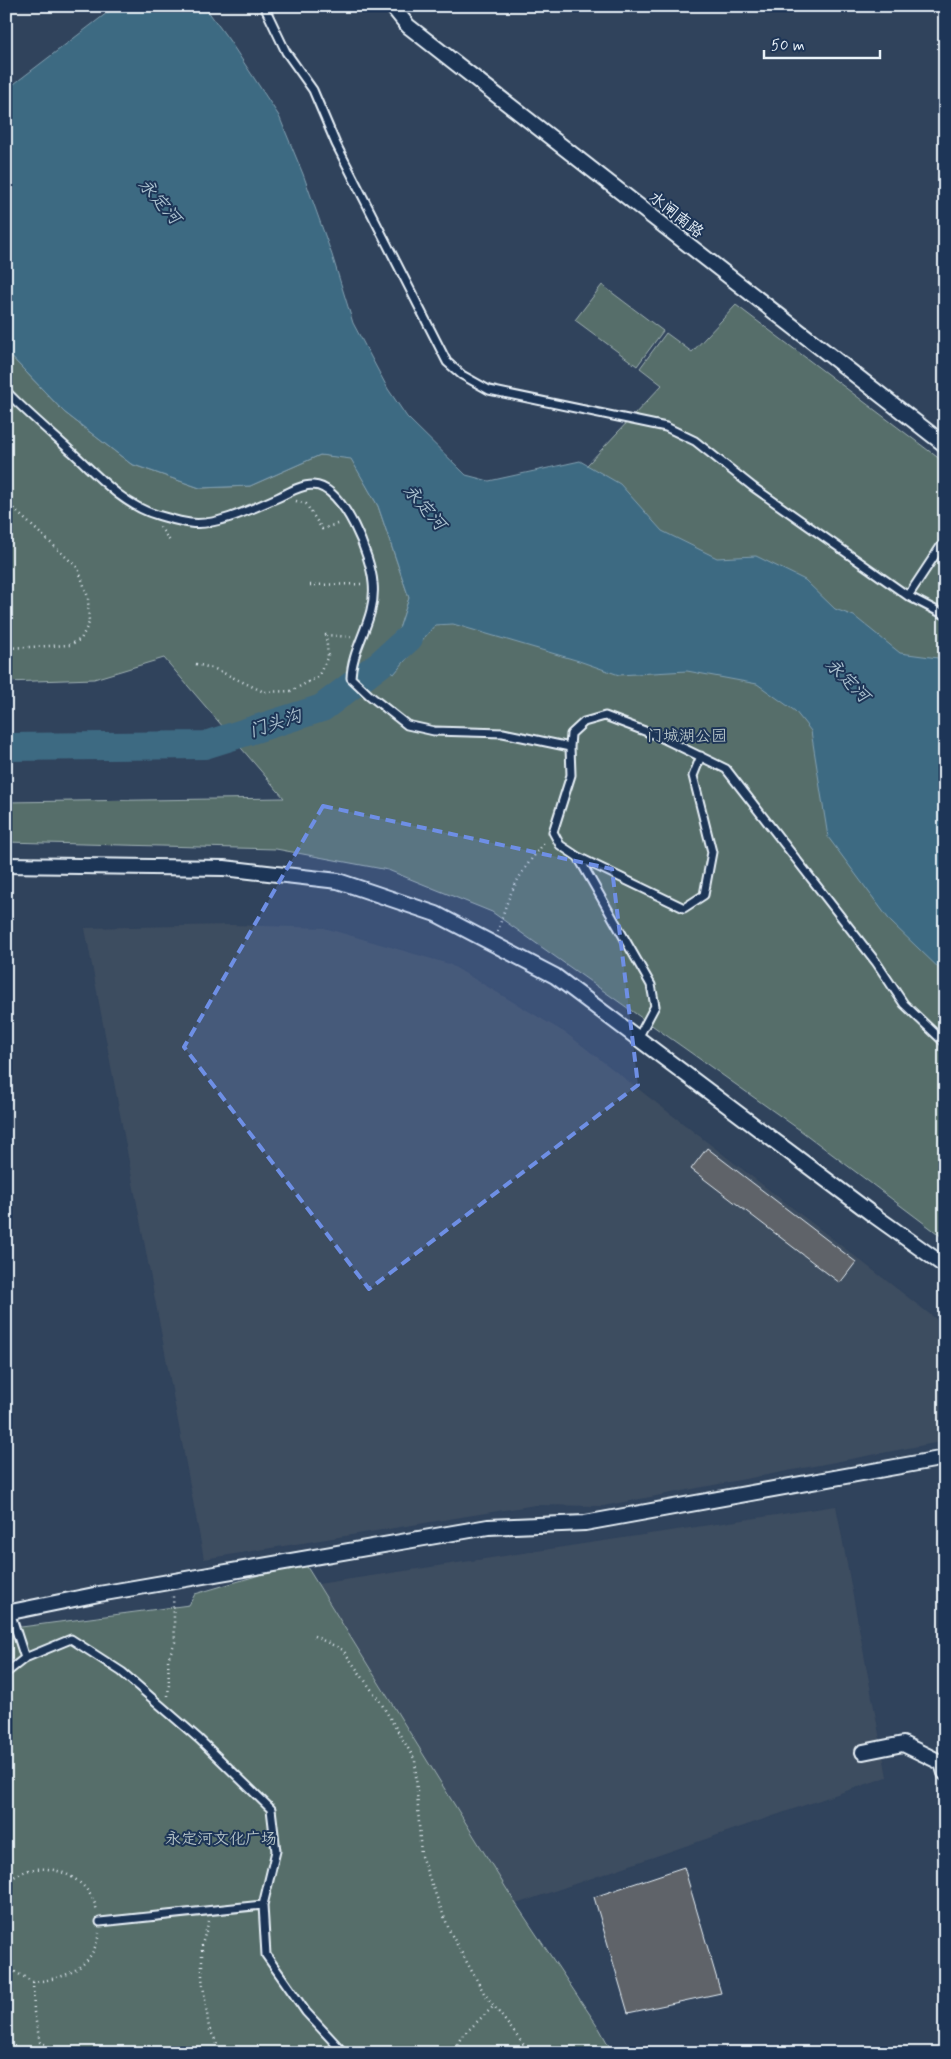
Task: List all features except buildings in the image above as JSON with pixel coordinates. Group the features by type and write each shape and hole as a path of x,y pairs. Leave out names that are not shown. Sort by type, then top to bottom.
{"street":[{"name":"水闸南路","path":"392,6 408,26 945,445"},
{"path":"6,865 224,868 338,881 436,914 555,976 864,1208 945,1266"},
{"path":"8,1612 173,1581 488,1527 585,1523 945,1458"},
{"path":"862,1752 904,1744 942,1763 945,1773"}],"lane":[{"path":"264,6 286,52 313,90 336,144 447,362 462,375 489,390 666,427 695,441 753,487 908,596 945,615"},
{"path":"6,391 124,499 155,515 191,524 204,523 228,517 302,487 314,485 328,492 344,507 351,519 370,567 374,584 367,626 354,656 351,678 368,695 407,725 434,731 503,733 570,747"},
{"path":"908,596 941,546 945,547"},
{"path":"701,756 693,776 712,852 704,894 684,908 578,857 560,844 553,832 571,775 571,734 584,722 605,716 658,736 701,756 726,769 876,962 904,1004 945,1043"},
{"path":"578,857 651,985 655,1006 638,1038"},
{"path":"8,1612 26,1658"},
{"path":"6,1673 26,1658 71,1639 122,1672 199,1739 271,1809 276,1852 263,1905 266,1954 306,2012 344,2053"},
{"path":"100,1922 263,1905"}],"path":[{"path":"282,496 306,504 322,529 351,519"},
{"path":"6,502 78,568 88,597 89,622 81,639 70,645 6,648"},
{"path":"310,586 374,584"},
{"path":"196,664 215,669 264,692 291,691 318,677 328,656 326,635 362,638"},
{"path":"494,944 503,912 517,878 553,832"},
{"path":"166,1710 169,1684 168,1659 174,1642 173,1581"},
{"path":"314,1636 343,1650 381,1703 415,1760 421,1856 450,1932 484,1993 530,2053"},
{"path":"6,1882 20,1873 35,1869 70,1874 85,1886 96,1903 100,1922 98,1941 91,1956 80,1968 66,1976 33,1982 6,1967"},
{"path":"212,1911 202,1944 202,1978 209,2028 222,2053"},
{"path":"33,1982 34,2012 40,2042 62,2053"},
{"path":"452,2053 462,2036 494,2006"}],"highlighted area":[{"path":"323,806 612,869 638,1085 369,1289 184,1047"}],"shaded area":[{"path":"231,925 324,928 449,964 567,1034 945,1326 945,1441 603,1506 535,1505 204,1559 85,928"},
{"path":"836,1506 887,1777 516,1904 318,1584"}],"green space":[{"path":"602,285 663,331 637,366 575,320"},
{"name":"门城湖公园","path":"736,305 945,463 945,1239 800,1130 492,912 388,870 276,849 6,842 6,802 284,798 164,658 94,679 6,682 6,351 64,412 131,464 200,488 250,486 320,455 351,458 378,506 409,598 399,629 376,652 457,604 662,385 640,368 666,333 692,352"},
{"name":"永定河文化广场","path":"304,1562 516,1904 599,2028 613,2053 6,2053 6,1629 189,1605 195,1594"}],"water":[{"name":"永定河","path":"116,6 205,7 279,116 303,174 332,255 353,323 388,389 407,417 466,475 489,481 580,461 620,484 662,531 717,558 756,556 805,580 835,609 854,616 900,653 938,658 945,661 945,974 891,922 828,837 811,731 795,711 757,684 687,671 619,675 579,661 453,624 435,625 394,674 381,664 373,653 399,629 409,598 378,506 351,459 320,455 250,486 200,488 131,464 64,412 6,351 6,90"}],"waterway":[{"name":"门头沟","path":"6,747 205,745 322,708 380,664 409,638"}]}
